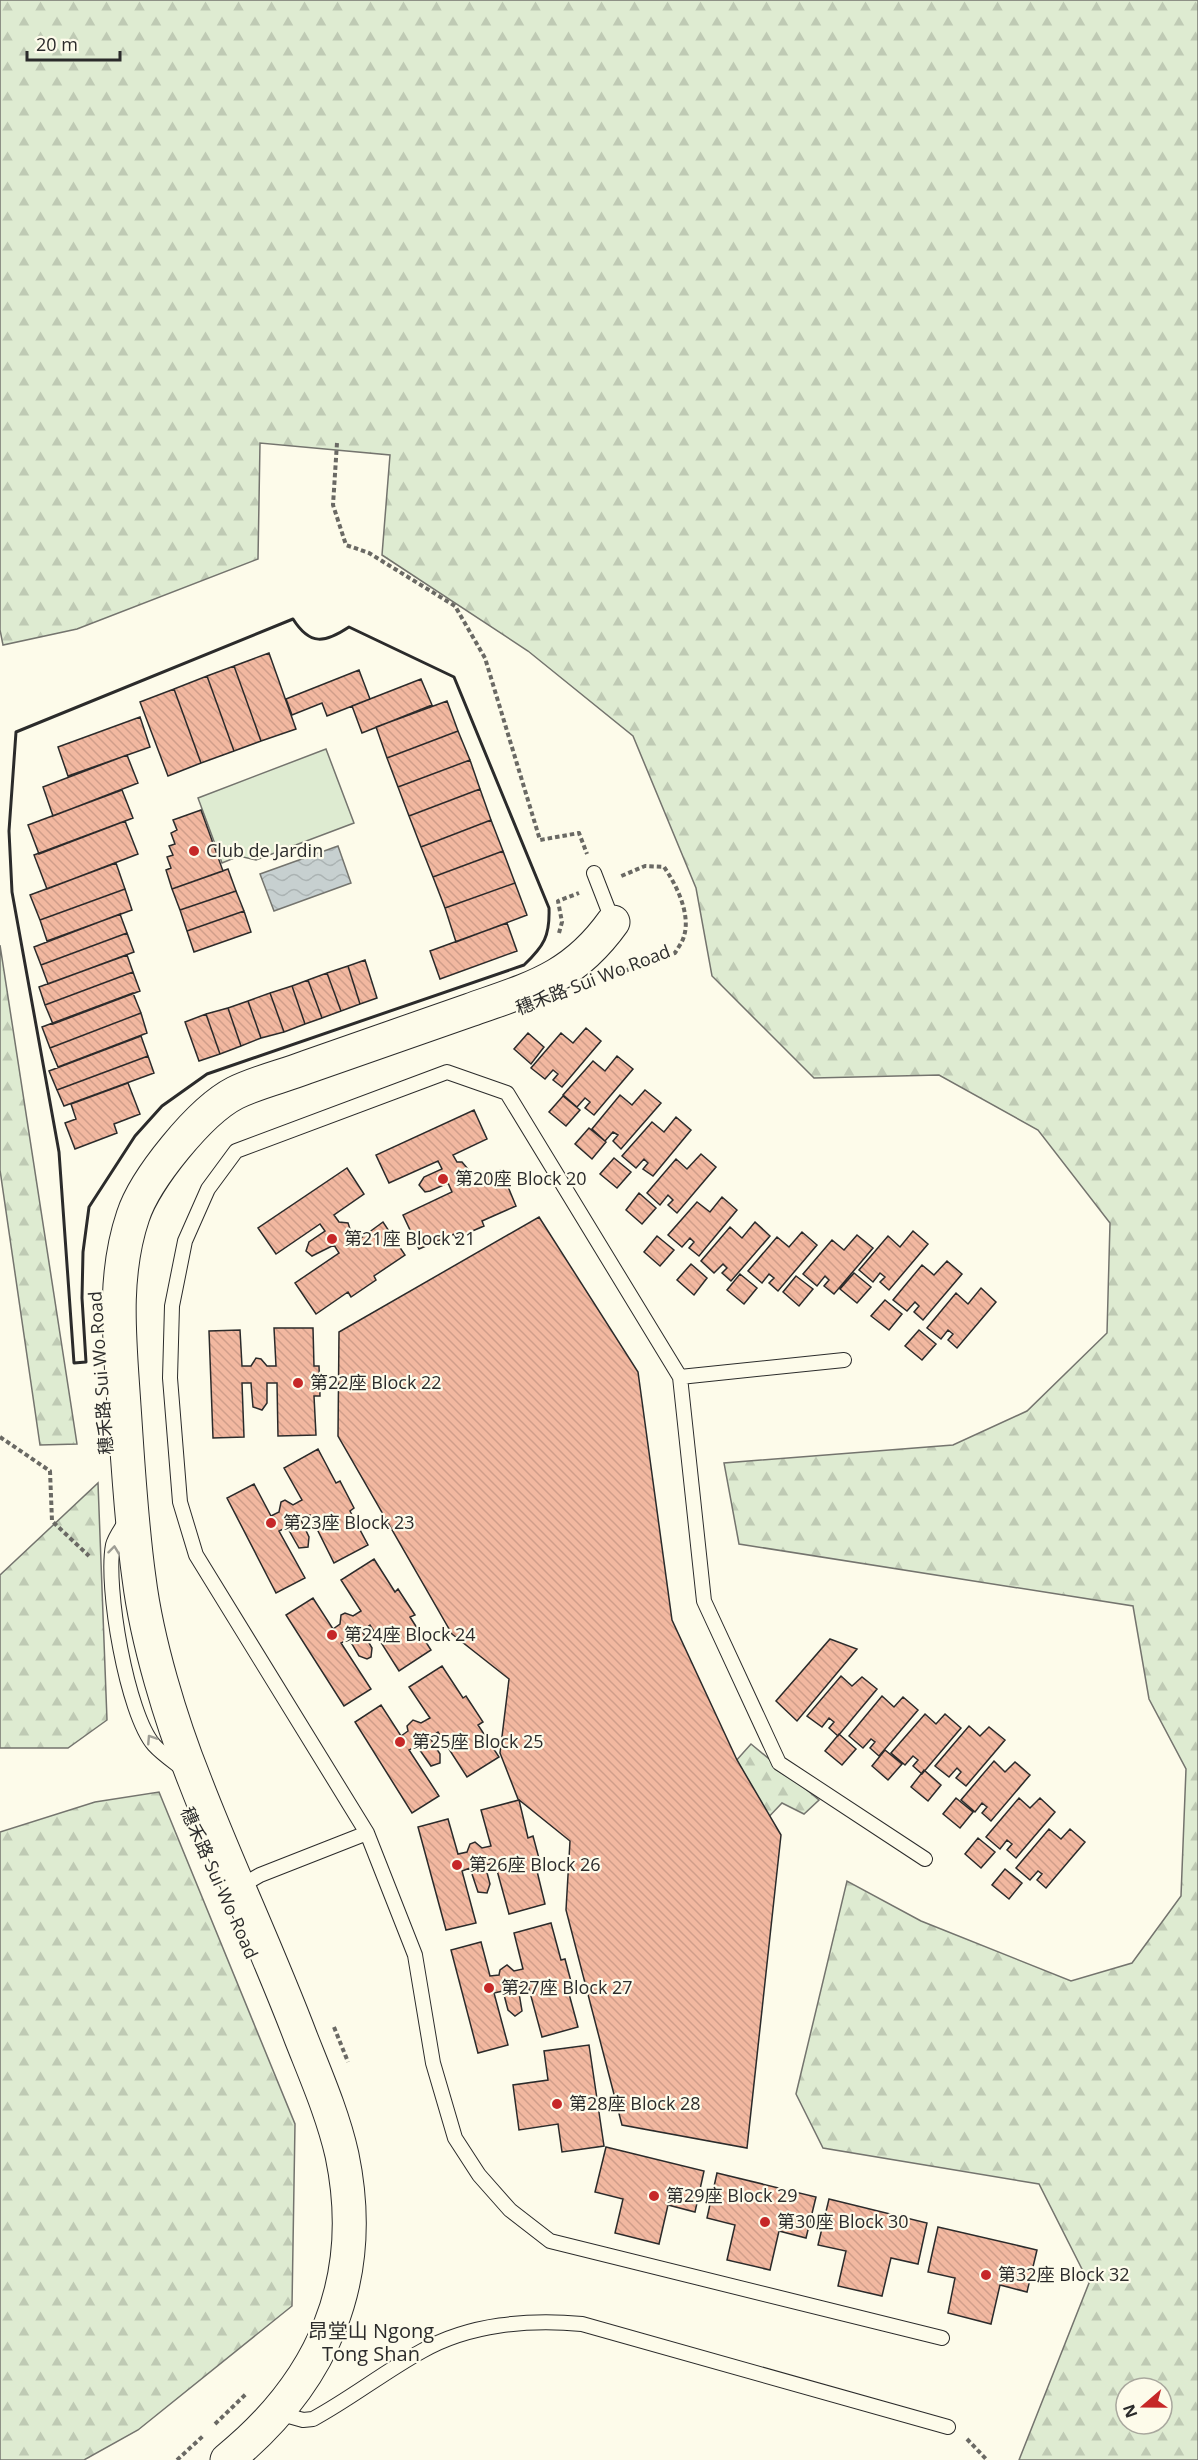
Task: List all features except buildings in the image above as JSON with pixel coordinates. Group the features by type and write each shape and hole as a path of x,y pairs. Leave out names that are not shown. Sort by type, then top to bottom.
{"street":[{"name":"穗禾路 Sui Wo Road","path":"227,2460 278,2413 306,2373 331,2330 341,2296 346,2262 348,2197 342,2156 330,2114 285,1994 194,1778 160,1675 142,1595 132,1510 117,1295 133,1215 173,1146 232,1094 514,994 566,971 596,945 613,922"}],"lane":[{"path":"596,879 613,922"},
{"path":"925,1859 779,1763 704,1601 680,1377 507,1093 447,1072 236,1151 208,1189 184,1241 172,1306 170,1378 180,1502 196,1555 367,1833 415,1955 433,2062 455,2138 479,2175 510,2210 550,2241 942,2338"},
{"path":"680,1377 844,1360"},
{"path":"239,1887 260,1875 367,1833"},
{"path":"278,2413 303,2420 313,2419 422,2350 447,2339 511,2323 554,2321 582,2324 948,2427"}],"path":[{"path":"337,443 333,504 346,545 369,553 456,606 485,658 540,840 579,833 596,879"},
{"name":"穗禾路 Sui Wo Road","path":"557,939 562,922 558,901 596,879 645,867 664,867 675,883 683,909 685,935 675,953 599,980"},
{"path":"0,1437 50,1471 51,1521 90,1558"},
{"path":"331,2022 342,2043 348,2065"},
{"path":"177,2460 248,2391"},
{"path":"948,2427 974,2444 987,2460"}],"green space":[{"path":"0,0 1198,0 1198,2460 1019,2460 1089,2283 1039,2184 823,2148 796,2094 847,1881 921,1921 1071,1981 1132,1963 1181,1896 1186,1769 1149,1699 1133,1606 739,1544 724,1463 953,1445 1027,1411 1107,1333 1110,1223 1038,1130 939,1075 814,1078 712,976 696,888 633,736 528,651 382,555 390,455 260,443 258,559 77,629 3,645 0,630"},
{"path":"326,749 354,823 256,860 239,856 222,863 198,798"},
{"path":"0,945 77,1444 40,1445 0,1170"},
{"path":"98,1483 107,1720 68,1748 0,1748 0,1575"},
{"path":"751,1744 819,1800 804,1814 782,1803 741,1846 718,1781"},
{"path":"159,1792 295,2124 292,2306 138,2430 84,2460 0,2460 0,1832 95,1802"}],"water":[{"path":"338,846 351,883 274,911 260,874"}],"wall":[{"path":"293,619 306,634 318,639 333,636 349,627 454,677 549,908 547,933 541,946 524,965 207,1074 162,1106 135,1136 89,1207 83,1252 82,1298 86,1362 74,1363 59,1152 12,892 9,831 16,732 293,619"}],"place":[{"name":"Club de Jardin","path":"194,851"},
{"name":"第20座 Block 20","path":"443,1179"},
{"name":"第21座 Block 21","path":"332,1239"},
{"name":"第22座 Block 22","path":"298,1383"},
{"name":"第23座 Block 23","path":"271,1523"},
{"name":"第24座 Block 24","path":"332,1635"},
{"name":"第25座 Block 25","path":"400,1742"},
{"name":"第26座 Block 26","path":"457,1865"},
{"name":"第27座 Block 27","path":"489,1988"},
{"name":"第28座 Block 28","path":"557,2104"},
{"name":"第29座 Block 29","path":"654,2196"},
{"name":"第30座 Block 30","path":"765,2222"},
{"name":"第32座 Block 32","path":"986,2275"}],"district":[{"name":"昂堂山 Ngong Tong Shan","path":"371,2342"}]}
